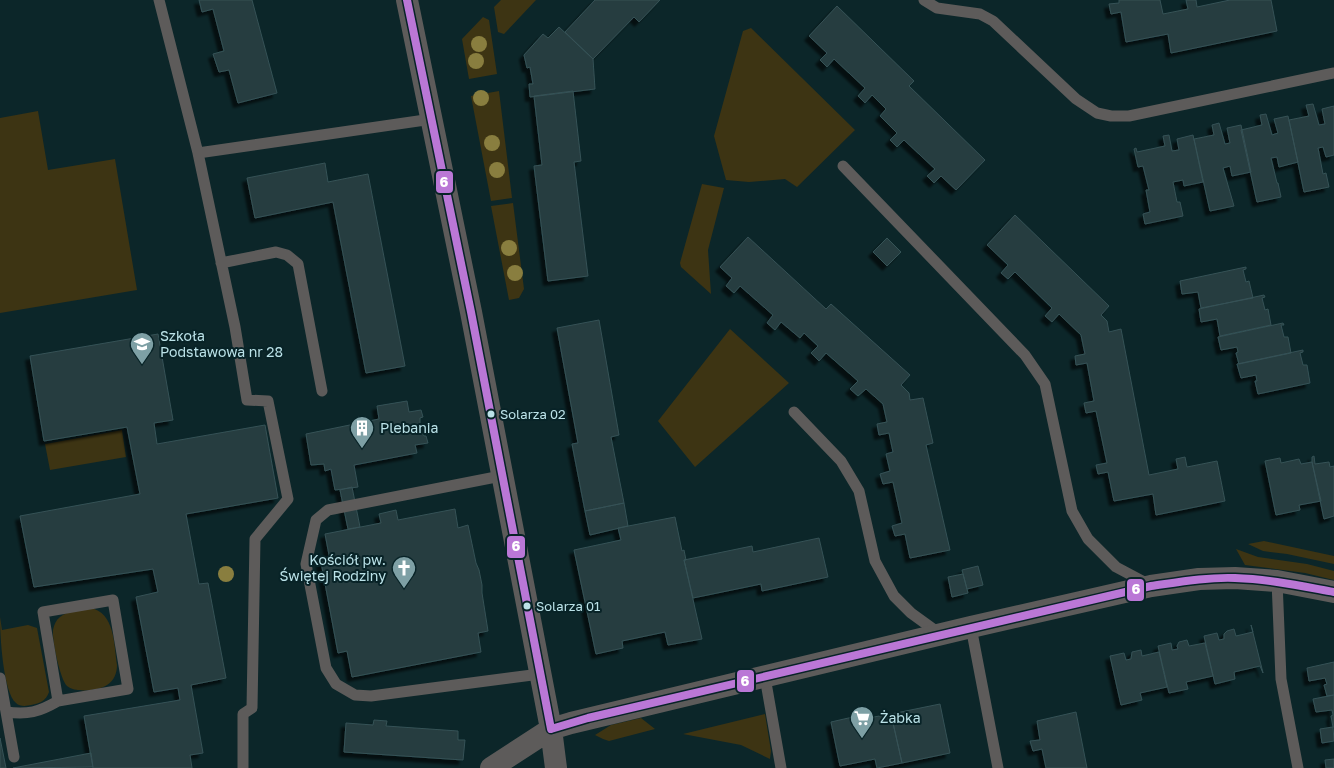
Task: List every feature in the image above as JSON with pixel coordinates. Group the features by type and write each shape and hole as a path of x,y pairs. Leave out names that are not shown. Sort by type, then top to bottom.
{"street":[{"path":"407,0 471,312 556,768"},
{"path":"491,768 550,729 588,718 1151,586 1199,579 1235,578 1277,580 1334,592"}],"lane":[{"path":"159,0 198,153 235,327 247,400 268,401 288,499 255,539 252,708 243,714 243,768"},
{"path":"924,0 937,8 980,14 993,21 1076,99 1097,112 1111,116 1129,116 1334,73"},
{"path":"198,153 432,119"},
{"path":"843,166 1025,355 1044,384 1072,511 1088,539 1116,567 1151,586"},
{"path":"221,263 276,252 287,254 298,264 322,391"},
{"path":"794,412 841,461 859,491 875,561 894,596 911,613 940,634"},
{"path":"501,476 328,510 316,520 306,564 324,659 326,668 336,684 355,696 371,696 540,674"},
{"path":"1277,580 1281,679 1298,768"},
{"path":"6,712 28,714 44,710 58,701 128,690 113,600 43,612 58,701"},
{"path":"971,627 998,768"},
{"path":"765,676 781,768"},
{"path":"0,678 14,756"}],"shaded area":[{"path":"501,0 536,0 504,34 498,32 494,7"},
{"path":"483,17 489,20 497,74 469,79 462,39"},
{"path":"751,28 855,130 797,187 785,179 749,182 726,180 714,136 743,31"},
{"path":"499,91 512,198 491,201 471,96"},
{"path":"38,111 48,170 115,159 137,290 0,313 0,118"},
{"path":"702,184 724,188 708,250 711,294 681,267 680,263"},
{"path":"513,203 524,289 519,298 509,300 491,206"},
{"path":"730,329 789,383 695,467 658,421"},
{"path":"122,430 126,457 50,470 45,444"},
{"path":"1264,541 1334,556 1334,564 1263,551 1248,544"},
{"path":"1236,549 1258,557 1307,564 1334,571 1334,580 1305,573 1245,565"},
{"path":"90,608 104,616 112,630 117,665 116,671 112,681 103,687 75,690 64,682 55,650 53,630 56,621 63,615"},
{"path":"0,617 2,630 28,625 37,628 49,692 46,698 40,702 21,706 12,697 3,663"},
{"path":"765,714 771,751 770,759 741,745 683,734"},
{"path":"641,718 655,729 609,741 595,735 611,725"}],"building":[{"path":"199,0 252,0 277,93 238,103 229,70 219,72 213,54 224,51 213,9 202,12"},
{"path":"595,0 660,0 639,22 634,17 593,59 565,32"},
{"path":"1119,0 1160,0 1163,14 1188,9 1186,0 1196,0 1197,7 1230,0 1271,0 1277,31 1171,53 1168,34 1126,42 1121,12 1111,14 1109,4 1119,3"},
{"path":"837,6 914,81 909,86 985,160 956,190 941,176 934,183 927,176 935,169 904,140 897,147 890,140 897,133 880,116 886,109 872,95 865,103 858,96 865,88 834,59 827,67 820,60 827,53 809,36"},
{"path":"559,27 593,59 595,89 530,97 529,84 533,84 530,67 527,68 524,55 543,34 548,38"},
{"path":"573,91 581,161 574,162 588,276 548,281 534,166 542,165 534,96"},
{"path":"1313,104 1319,125 1325,124 1322,109 1334,106 1334,155 1326,157 1323,147 1318,148 1323,174 1326,173 1329,187 1304,192 1289,120 1309,116 1306,105"},
{"path":"1266,114 1272,135 1278,133 1274,119 1288,116 1298,162 1279,167 1277,157 1271,158 1281,197 1257,202 1241,130 1262,125 1260,115"},
{"path":"1219,123 1225,144 1230,143 1227,128 1241,125 1251,172 1232,176 1230,166 1223,168 1234,206 1210,211 1194,139 1214,135 1212,125"},
{"path":"1169,135 1172,151 1179,150 1177,139 1193,135 1203,182 1184,186 1183,180 1173,182 1177,202 1180,202 1183,216 1145,224 1143,214 1150,212 1146,190 1149,190 1143,166 1138,167 1134,149 1136,148 1137,152 1165,146 1163,136"},
{"path":"325,163 328,182 368,174 405,366 366,373 333,202 255,218 247,178"},
{"path":"1015,215 1109,306 1101,315 1107,321 1109,332 1121,329 1149,475 1178,469 1176,459 1185,457 1187,467 1217,461 1225,501 1156,515 1153,494 1114,501 1108,472 1098,474 1096,465 1107,463 1096,411 1086,413 1084,403 1094,401 1087,363 1076,365 1075,356 1085,354 1081,335 1059,314 1052,322 1045,316 1052,308 1015,272 1008,279 1001,273 1008,265 987,245"},
{"path":"748,237 826,309 831,304 910,375 901,385 909,393 910,400 923,398 933,443 926,445 950,550 910,558 905,534 895,536 892,526 902,523 893,482 883,484 880,474 890,471 886,454 893,452 889,433 879,435 877,424 887,422 883,404 866,389 858,396 850,389 858,381 826,353 819,361 811,353 818,346 804,333 800,338 781,322 775,330 767,323 773,315 740,286 734,293 726,286 732,278 720,267"},
{"path":"887,238 901,252 887,266 873,252"},
{"path":"1246,267 1243,270 1246,282 1249,281 1253,298 1201,308 1198,292 1182,294 1180,281"},
{"path":"1264,295 1265,297 1262,298 1265,310 1268,309 1271,325 1220,336 1217,319 1201,322 1199,309"},
{"path":"599,320 619,435 611,437 624,503 585,511 572,444 578,443 557,328"},
{"path":"1283,323 1284,325 1281,325 1284,337 1288,337 1291,353 1239,364 1236,353 1238,352 1237,347 1221,350 1218,337"},
{"path":"158,334 173,420 154,423 157,444 265,425 278,498 186,514 199,584 208,583 226,678 191,685 203,753 190,755 192,768 93,768 84,716 180,700 178,688 154,692 136,597 158,592 153,569 34,587 20,516 140,494 127,427 44,441 30,356"},
{"path":"1303,350 1300,353 1303,365 1307,365 1310,383 1258,394 1255,381 1257,381 1256,375 1241,378 1237,364"},
{"name":"Plebania","path":"407,401 409,412 421,410 423,417 420,418 420,427 428,443 415,445 417,453 354,465 358,487 335,490 331,469 325,471 324,464 311,465 306,434 379,419 377,406"},
{"path":"1314,456 1315,464 1329,462 1330,467 1334,466 1334,516 1324,519 1312,462 1312,457"},
{"path":"1280,458 1281,463 1299,459 1301,464 1312,462 1321,501 1299,505 1300,510 1276,515 1265,461"},
{"path":"352,487 360,527 348,529 340,490"},
{"path":"624,503 628,526 590,535 585,511"},
{"name":"Kościół pw. Świętej Rodziny","path":"455,509 458,528 468,525 482,585 488,631 478,633 481,652 352,677 347,651 338,653 321,562 330,560 325,534 381,523 379,514 396,510 398,520"},
{"path":"675,517 682,551 684,550 686,560 684,560 702,639 668,645 665,632 622,641 623,648 596,654 574,550 621,540 618,528"},
{"path":"819,538 828,577 762,591 761,584 693,598 684,560 752,546 753,552"},
{"path":"978,566 983,585 967,589 962,570"},
{"path":"963,574 968,593 952,597 948,577"},
{"path":"1234,629 1236,636 1253,632 1263,673 1260,666 1234,672 1235,679 1215,684 1204,636 1217,633 1219,640 1224,639 1224,634 1227,631"},
{"path":"1187,640 1189,646 1205,643 1213,676 1186,682 1188,689 1169,693 1158,646 1171,643 1172,650 1178,649 1179,642"},
{"path":"1141,650 1142,656 1159,652 1167,687 1140,693 1142,700 1121,705 1110,656 1124,653 1126,660 1131,659 1132,652"},
{"path":"1334,662 1334,695 1327,696 1324,685 1327,684 1325,678 1309,681 1307,668"},
{"path":"1334,695 1333,727 1332,710 1316,712 1313,699"},
{"path":"940,704 950,753 902,763 891,714"},
{"path":"1076,712 1087,768 1046,768 1042,749 1033,751 1030,741 1040,740 1037,721"},
{"path":"866,714 868,718 891,714 902,763 877,768 875,759 840,766 831,722"},
{"path":"374,720 387,721 386,726 458,731 458,740 465,740 463,760 344,752 346,723 373,725"},
{"path":"1333,727 1334,741 1322,743 1320,729"},
{"path":"0,738 6,768 0,768"},
{"path":"91,753 93,767 13,768"},
{"path":"1334,759 1334,768 1326,768 1325,760"}],"transit line":[{"name":"6","path":"407,0 471,312 551,729"},
{"name":"6","path":"551,729 588,718 1151,586 1204,579 1235,578 1273,581 1334,592"}],"place":[{"name":"Szkoła Podstawowa nr 28","path":"142,365"},
{"name":"Solarza 02","path":"491,414"},
{"name":"Plebania","path":"362,449"},
{"name":"Kościół pw. Świętej Rodziny","path":"404,589"},
{"name":"Solarza 01","path":"527,606"},
{"name":"Żabka","path":"862,739"}]}
